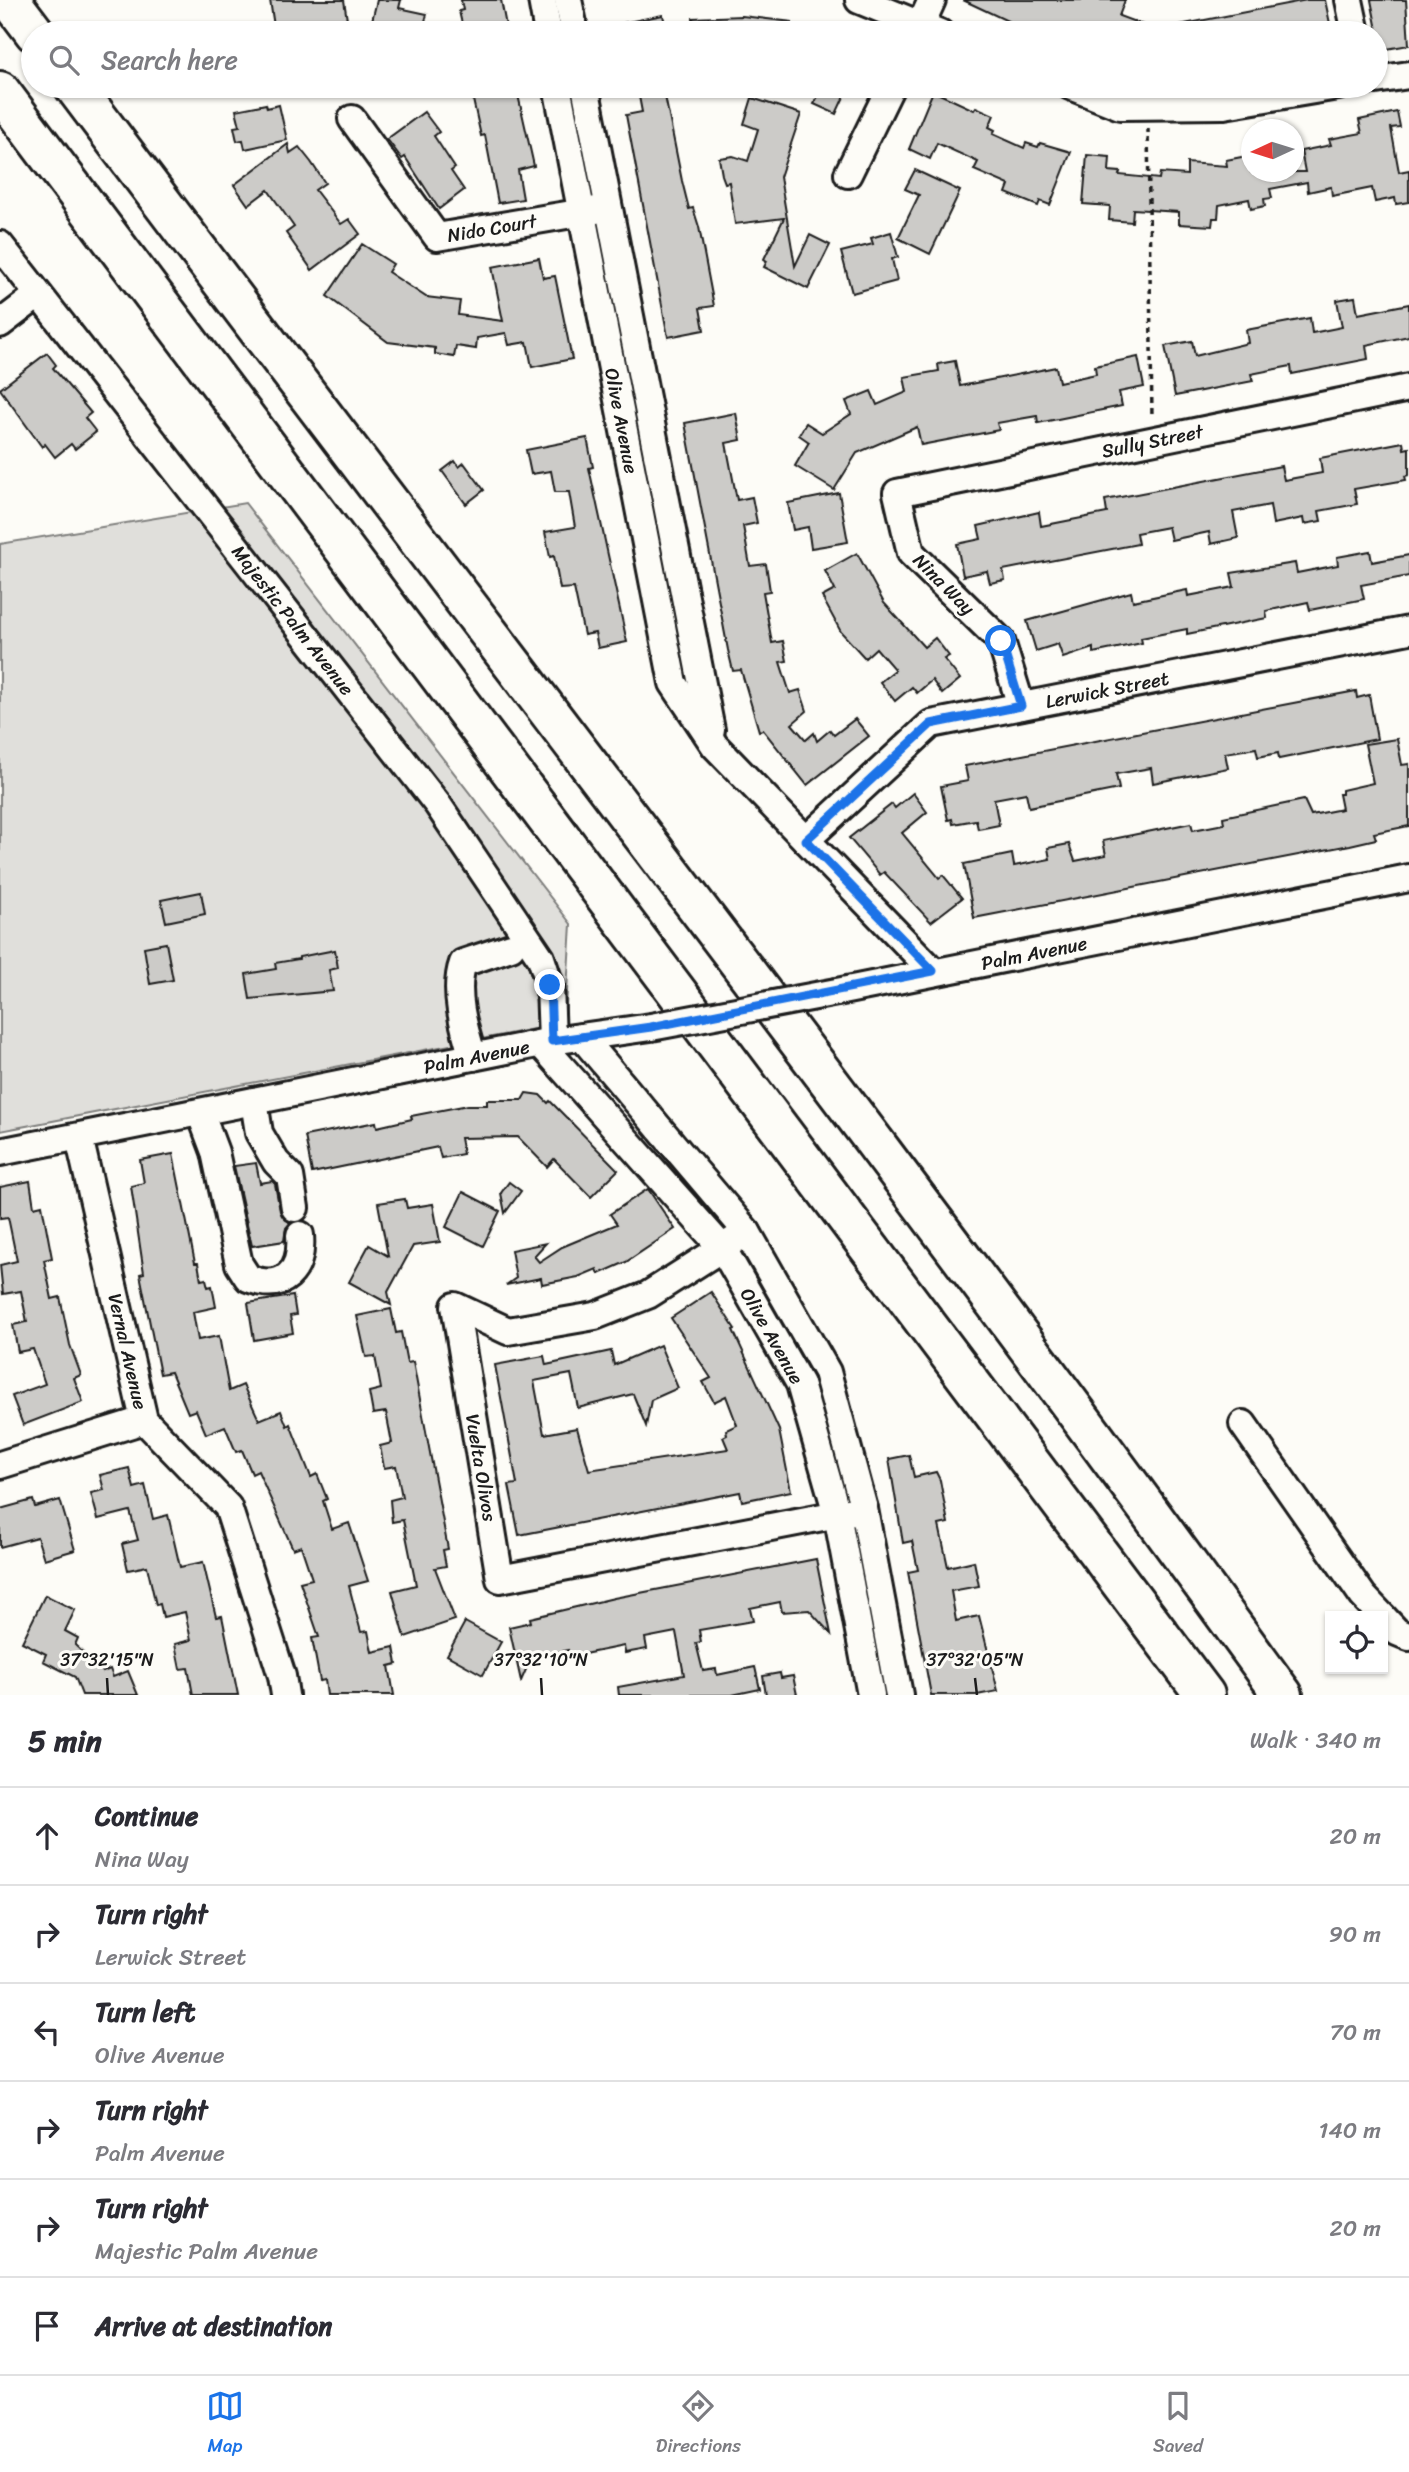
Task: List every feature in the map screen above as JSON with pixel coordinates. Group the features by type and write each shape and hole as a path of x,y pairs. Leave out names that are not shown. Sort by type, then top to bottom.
{"highway":[{"path":"10,0 26,21"},
{"path":"0,91 1205,1695"},
{"path":"83,98 622,809 1168,1536 1283,1695"}],"street":[{"path":"542,0 546,21"},
{"path":"568,0 572,21"},
{"path":"859,0 904,21"},
{"path":"928,21 932,0"},
{"path":"1349,0 1353,21"},
{"path":"1388,78 1409,75"},
{"name":"Olive Avenue","path":"560,98 673,684 715,746 933,971"},
{"name":"Olive Avenue","path":"587,98 697,671 715,746"},
{"path":"848,174 885,98"},
{"path":"1100,98 1120,106 1224,105 1266,98"},
{"name":"Nido Court","path":"352,119 437,237 608,208"},
{"name":"Majestic Palm Avenue","path":"0,245 438,805 541,958 550,985 551,1013 547,1043"},
{"path":"0,324 38,295"},
{"name":"Sully Street","path":"897,493 1409,388"},
{"name":"Nina Way","path":"897,493 911,553 1001,641 1021,706"},
{"name":"Lerwick Street","path":"806,840 931,724 1409,630"},
{"name":"Palm Avenue","path":"0,1152 473,1057 837,992 1409,878"},
{"path":"473,1057 466,1034 459,976 463,963 511,947"},
{"name":"Olive Avenue","path":"582,1037 747,1232 827,1372 864,1509 899,1695"},
{"name":"Olive Avenue","path":"547,1043 723,1249 800,1384 837,1514 871,1695"},
{"path":"254,1101 259,1133 276,1162 290,1177 295,1208"},
{"path":"200,1112 215,1152 239,1264 248,1278 270,1283 293,1273 301,1252 300,1235"},
{"name":"Vernal Avenue","path":"79,1137 144,1420 228,1507 282,1676 285,1695"},
{"name":"Vuelta Olivos","path":"747,1232 648,1295 595,1316 508,1331 455,1306 500,1579 864,1509"},
{"path":"0,1465 144,1420"},
{"path":"1243,1424 1363,1596 1377,1611"},
{"path":"1388,1622 1397,1632 1409,1637"}],"path":[{"path":"1147,106 1152,441"}],"shaded area":[{"path":"245,503 571,924 565,1023 0,1131 0,544"}],"building":[{"path":"270,0 344,0 347,20 273,21"},
{"path":"377,0 401,0 399,8 427,14 425,21 372,21"},
{"path":"461,0 501,0 505,21 461,21 459,11 463,10"},
{"path":"963,0 1125,0 1119,16 1132,21 1008,21"},
{"path":"1307,0 1325,0 1329,21 1200,21"},
{"path":"1371,0 1406,0 1409,45 1388,49 1388,21 1375,21"},
{"path":"663,15 664,21 633,21"},
{"path":"742,16 784,21 693,21 693,18"},
{"path":"473,98 519,98 534,166 518,170 523,199 498,203 485,135 481,136"},
{"path":"639,98 665,98 689,209 693,208 699,227 714,306 700,308 704,330 668,337 626,115 642,112"},
{"path":"752,98 801,114 780,177 795,266 810,235 830,245 808,289 764,267 767,261 764,259 784,218 735,224 729,182 725,183 719,158 733,156 748,161 758,129 744,124"},
{"path":"817,98 843,98 836,114 814,104"},
{"path":"930,98 948,98 974,110 976,107 994,115 989,127 995,130 993,134 1024,148 1026,143 1038,147 1040,143 1071,152 1050,205 1040,201 1038,206 1006,193 1009,185 974,170 978,162 937,143 930,159 909,149"},
{"path":"266,104 267,108 279,105 287,140 245,149 243,140 237,141 234,127 240,126 236,110"},
{"path":"424,112 439,132 434,136 455,168 451,171 464,190 439,209 405,157 402,159 387,139"},
{"path":"1397,112 1400,127 1391,128 1399,172 1409,170 1409,202 1396,204 1395,198 1375,202 1372,188 1332,196 1331,187 1308,192 1307,182 1270,189 1272,198 1264,199 1265,206 1251,209 1249,199 1219,205 1218,218 1213,218 1212,226 1179,224 1179,212 1133,209 1132,222 1109,220 1110,206 1083,204 1087,155 1110,157 1109,171 1120,172 1119,175 1159,179 1160,173 1187,175 1187,163 1227,166 1226,160 1241,157 1241,182 1304,182 1304,150 1331,145 1329,139 1362,133 1359,120"},
{"path":"288,144 290,153 299,147 325,183 315,190 341,224 349,219 360,234 312,270 286,233 294,227 268,190 248,205 234,185"},
{"path":"915,170 960,191 930,254 898,238 919,195 905,189"},
{"path":"891,232 898,257 892,259 897,281 852,293 841,252 873,244 871,238"},
{"path":"362,244 393,264 388,272 426,297 460,301 458,315 503,321 492,267 539,258 543,278 555,276 572,359 532,367 527,342 509,345 506,333 477,338 476,349 456,346 454,357 435,354 435,348 388,342 327,296"},
{"path":"1355,297 1358,314 1409,304 1409,336 1366,345 1368,359 1292,374 1291,366 1251,374 1253,381 1175,396 1165,346 1192,341 1195,356 1248,343 1246,330 1310,318 1312,333 1342,327 1337,300"},
{"path":"47,353 56,365 53,368 91,413 85,418 96,432 75,449 71,444 55,457 45,444 42,447 0,389"},
{"path":"1138,357 1144,387 1119,392 1122,406 1038,423 1037,416 997,423 999,430 921,445 917,427 857,453 834,490 795,466 809,442 799,435 806,423 822,433 851,414 846,401 871,391 877,405 907,392 904,377 939,371 938,364 955,361 960,386 1056,367 1059,382 1096,374 1095,366"},
{"path":"736,413 741,440 726,443 737,500 752,497 757,523 743,526 750,566 766,564 770,591 763,592 772,643 783,641 787,661 780,662 790,693 800,690 807,711 792,724 806,740 814,733 817,741 830,730 834,735 855,719 869,736 807,785 763,730 759,731 741,670 733,671 728,650 685,423"},
{"path":"587,438 593,467 589,468 627,642 598,648 595,633 584,635 574,588 560,589 554,556 550,557 545,532 575,527 569,492 555,492 551,471 531,474 526,450"},
{"path":"1403,442 1404,449 1409,448 1409,475 1405,476 1406,480 1354,489 1357,504 1319,511 1321,521 1304,524 1303,518 1273,524 1270,505 1233,512 1238,538 1211,544 1209,532 1171,540 1168,527 1136,533 1138,544 1003,570 1005,580 990,583 987,571 963,576 957,544 981,539 978,526 1039,512 1041,526 1107,513 1105,500 1281,466 1284,480 1322,473 1320,458"},
{"path":"455,461 459,467 464,463 484,490 466,504 442,471"},
{"path":"839,493 848,542 811,548 808,527 793,530 788,503"},
{"path":"1370,551 1372,562 1409,555 1409,576 1361,585 1364,599 1310,610 1308,602 1266,611 1267,618 1187,634 1187,629 1141,638 1142,643 1093,653 1093,648 1063,658 1058,644 1036,651 1027,621 1131,592 1133,601 1187,590 1188,596 1234,587 1231,573 1295,563 1297,573 1338,565 1337,557"},
{"path":"857,553 884,603 924,647 935,638 949,656 944,659 960,679 942,694 932,680 917,693 912,687 895,701 880,682 895,670 876,648 865,658 841,632 822,597 835,590 825,571"},
{"path":"1356,691 1357,698 1369,695 1377,739 1279,759 1278,753 1258,757 1256,748 1225,753 1228,768 1153,783 1151,768 1116,774 1119,789 1029,807 1026,793 994,799 999,825 989,827 978,829 976,820 953,824 952,819 948,820 941,786 968,781 965,766"},
{"path":"1397,739 1402,765 1409,764 1409,826 1374,833 1376,839 1350,845 974,918 964,864 1012,854 1014,866 1050,859 1048,848 1069,844 1075,861 1106,855 1103,841 1191,823 1193,830 1224,824 1223,817 1304,800 1311,815 1342,809 1339,794 1342,794 1342,790 1373,783 1365,744"},
{"path":"913,793 927,812 902,833 939,878 943,875 962,898 931,922 884,872 880,875 849,838 892,804 895,808"},
{"path":"201,892 205,914 166,922 161,900"},
{"path":"166,943 173,980 150,984 144,947"},
{"path":"335,950 338,968 329,970 333,991 250,999 246,974 276,969 275,963"},
{"path":"526,1093 540,1095 548,1103 550,1101 618,1170 591,1197 554,1159 547,1167 518,1137 460,1138 463,1154 441,1158 438,1147 312,1173 305,1136 376,1122 377,1127 412,1119 411,1116 468,1105 487,1105 487,1100 522,1100"},
{"path":"173,1154 195,1263 198,1263 201,1280 206,1279 208,1287 212,1286 216,1307 193,1312 198,1340 219,1336 229,1391 243,1385 259,1420 281,1411 287,1426 290,1424 311,1477 317,1474 327,1499 323,1501 332,1529 349,1523 368,1581 349,1586 358,1621 361,1632 368,1631 372,1652 394,1647 397,1664 389,1666 394,1695 327,1695 325,1680 320,1681 312,1638 319,1637 300,1582 312,1579 301,1546 293,1549 258,1471 252,1474 242,1450 236,1452 225,1426 206,1434 196,1410 188,1413 171,1372 160,1374 140,1274 144,1273 131,1186 144,1183 140,1160"},
{"path":"256,1163 260,1183 272,1181 275,1184 280,1211 290,1223 286,1228 284,1241 252,1246 234,1166"},
{"path":"30,1181 34,1207 42,1205 52,1258 44,1260 52,1299 60,1297 70,1345 81,1375 74,1378 83,1402 23,1425 12,1396 45,1384 33,1349 18,1352 13,1325 27,1322 21,1291 3,1294 0,1265 17,1261 8,1217 0,1218 0,1187"},
{"path":"509,1182 521,1191 505,1213 501,1193"},
{"path":"648,1189 675,1229 626,1262 599,1274 597,1269 578,1277 542,1284 541,1278 506,1285 516,1278 511,1250 546,1243 534,1256 539,1262 562,1247 617,1224 610,1214"},
{"path":"463,1192 500,1211 483,1246 446,1227"},
{"path":"405,1199 407,1208 433,1204 440,1242 413,1246 388,1292 391,1305 349,1282 369,1245 388,1256 378,1203"},
{"path":"711,1292 735,1329 733,1330 779,1430 791,1491 742,1501 740,1492 519,1535 509,1485 517,1484 495,1365 544,1356 546,1365 611,1351 614,1365 660,1345 678,1388 651,1400 646,1426 633,1394 578,1408 571,1374 534,1381 544,1434 577,1428 589,1470 728,1449 723,1437 727,1435 726,1430 737,1425 726,1396 714,1402 703,1382 711,1378 671,1318"},
{"path":"293,1296 296,1315 290,1316 293,1333 254,1340 248,1303"},
{"path":"391,1309 396,1333 401,1332 407,1363 413,1362 448,1549 443,1550 446,1566 435,1568 455,1620 405,1637 392,1591 416,1585 403,1520 392,1522 390,1500 402,1497 396,1466 384,1468 380,1446 392,1443 386,1412 373,1414 369,1392 381,1389 375,1356 366,1357 357,1316"},
{"path":"909,1455 914,1477 936,1472 940,1480 948,1523 939,1525 948,1567 974,1561 979,1586 951,1591 956,1621 979,1616 998,1691 977,1695 931,1695 908,1572 918,1570 912,1541 903,1543 889,1459"},
{"path":"129,1468 134,1488 145,1485 153,1519 168,1515 180,1567 203,1562 216,1617 222,1616 238,1695 193,1695 188,1668 180,1669 175,1644 191,1640 185,1612 163,1617 160,1604 156,1605 147,1566 128,1570 122,1544 138,1540 130,1511 98,1519 91,1493 104,1490 100,1475"},
{"path":"33,1500 35,1507 60,1500 75,1550 44,1559 37,1537 0,1547 0,1509"},
{"path":"816,1559 831,1634 809,1610 782,1612 780,1602 750,1608 753,1621 699,1630 701,1642 696,1643 703,1671 716,1669 717,1675 755,1667 760,1689 732,1695 619,1695 618,1687 684,1675 676,1632 645,1638 647,1649 625,1653 624,1646 569,1657 568,1650 531,1658 521,1681 509,1627 531,1622 530,1618 614,1598"},
{"path":"45,1595 75,1610 65,1631 78,1638 75,1645 103,1672 110,1669 113,1677 128,1671 138,1695 82,1695 75,1677 43,1661 46,1654 22,1642"},
{"path":"465,1622 501,1642 483,1675 447,1655"},
{"path":"780,1673 781,1678 793,1676 797,1695 766,1695 763,1676"}],"route":[{"path":"550,985 552,1041 651,1027 933,971 806,840 931,724 1021,706 1001,641"}]}
